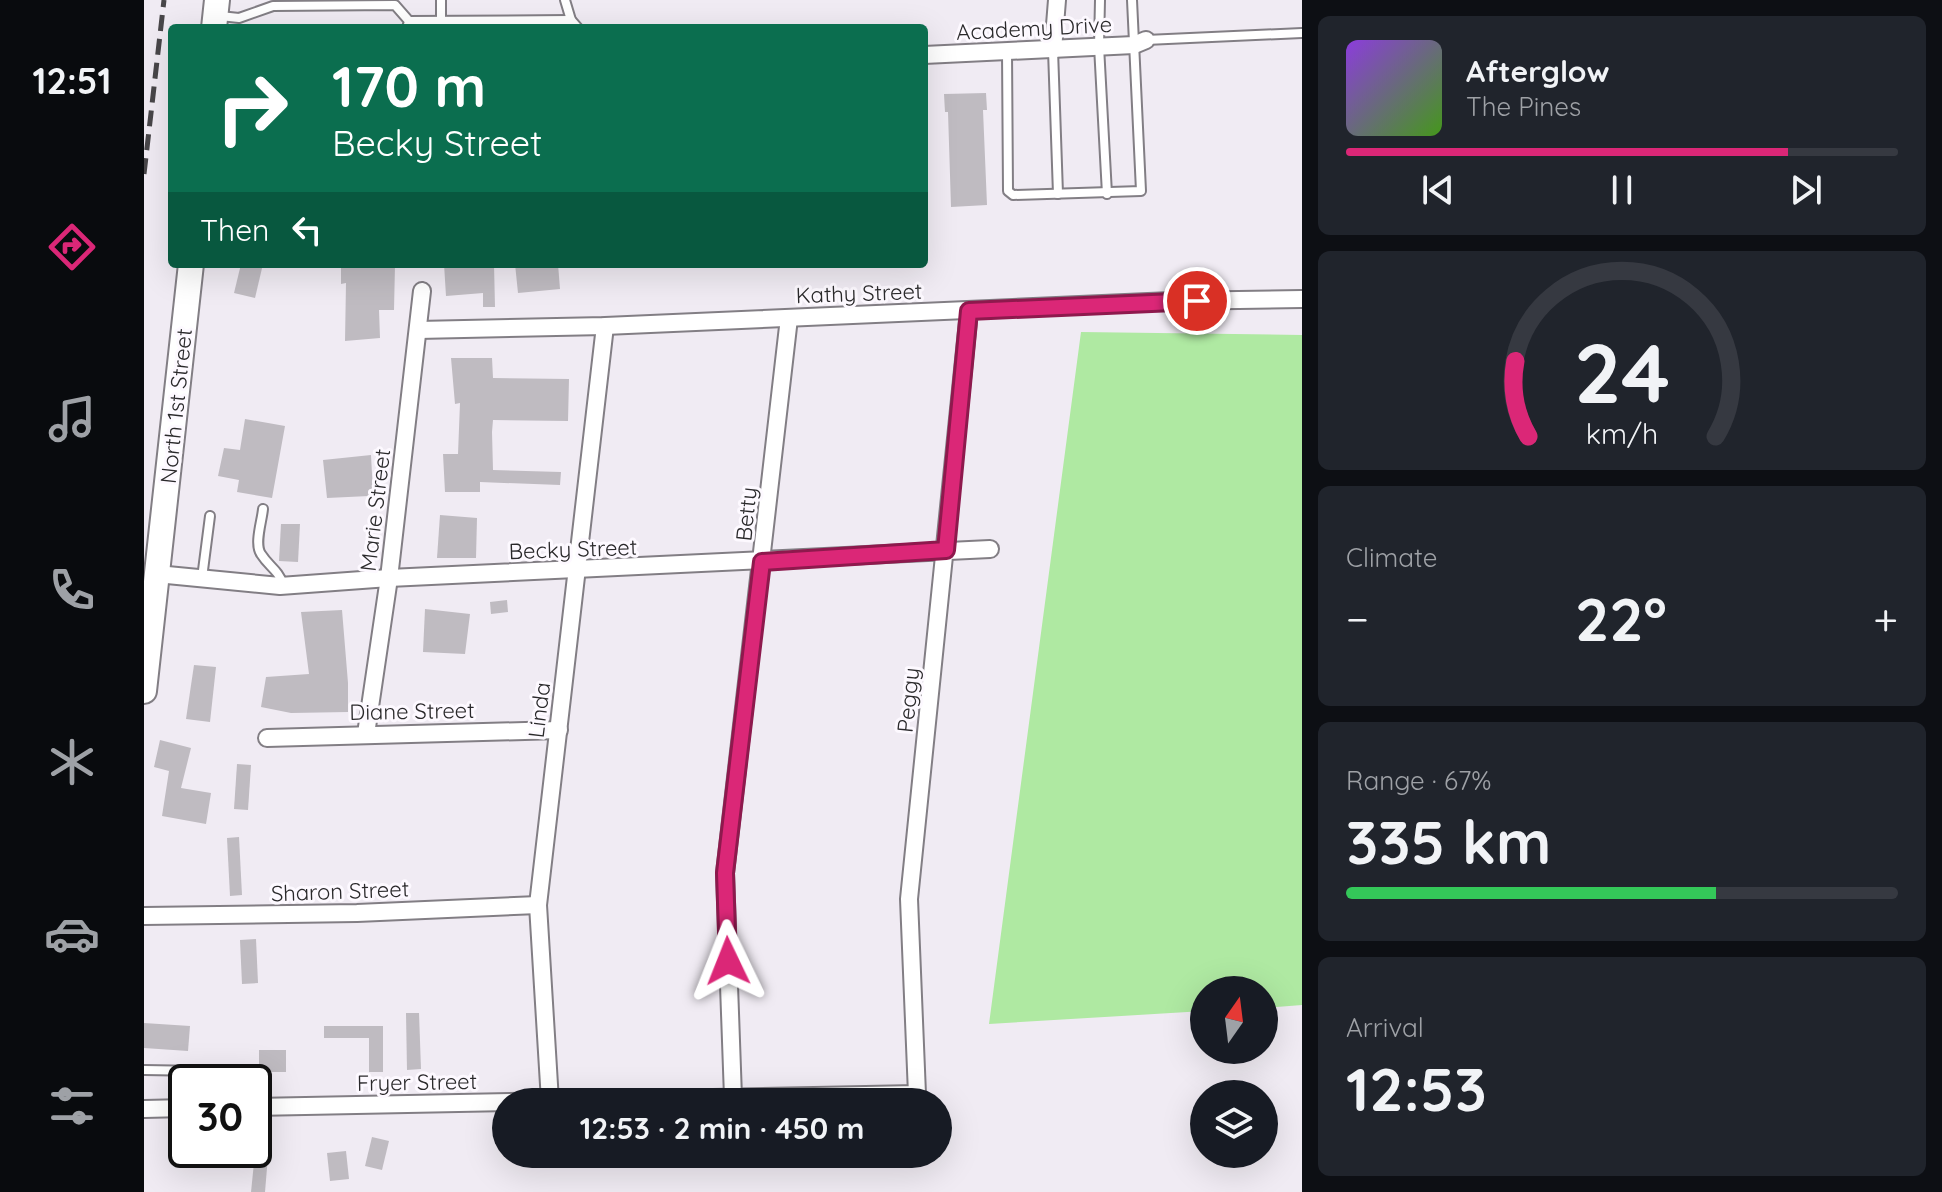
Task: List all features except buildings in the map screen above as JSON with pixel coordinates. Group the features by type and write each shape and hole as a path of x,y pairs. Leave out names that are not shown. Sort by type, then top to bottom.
{"street":[{"path":"1053,50 1057,0"},
{"name":"Academy Drive","path":"928,55 1053,50 1140,42"},
{"name":"North 1st Street","path":"144,691 191,268"},
{"name":"Marie Street","path":"366,734 389,578 422,291"},
{"name":"Kathy Street","path":"418,330 605,326 1171,301 1302,299"},
{"name":"Peggy","path":"917,1088 909,899 969,311"},
{"name":"Betty","path":"733,1088 725,873 789,318"},
{"name":"Linda","path":"549,1088 538,905 605,326"},
{"name":"Becky Street","path":"157,574 284,586 389,578 990,549"},
{"name":"Diane Street","path":"267,738 559,730"},
{"name":"Sharon Street","path":"144,916 357,913 538,905"},
{"name":"Fryer Street","path":"272,1107 492,1102"},
{"path":"144,1109 168,1108"}],"lane":[{"path":"441,0 441,22"},
{"path":"565,0 574,24"},
{"path":"1100,0 1099,46 1107,194"},
{"path":"1007,52 1008,191 1013,195 1141,191 1140,42 1132,0"},
{"path":"215,15 239,18 273,6 395,5 408,24 571,20"},
{"path":"1140,42 1302,33"},
{"path":"1053,50 1058,194"},
{"path":"263,509 261,554 278,570 284,586"},
{"path":"202,578 210,516"},
{"path":"144,1070 168,1070"}],"green space":[{"path":"1081,332 1302,335 1302,1005 1278,1007 1278,976 1190,976 1190,1012 989,1024"}],"railway":[{"path":"144,174 164,0"}],"route":[{"path":"728,961 725,873 762,562 946,550 969,311 1197,301"}]}
